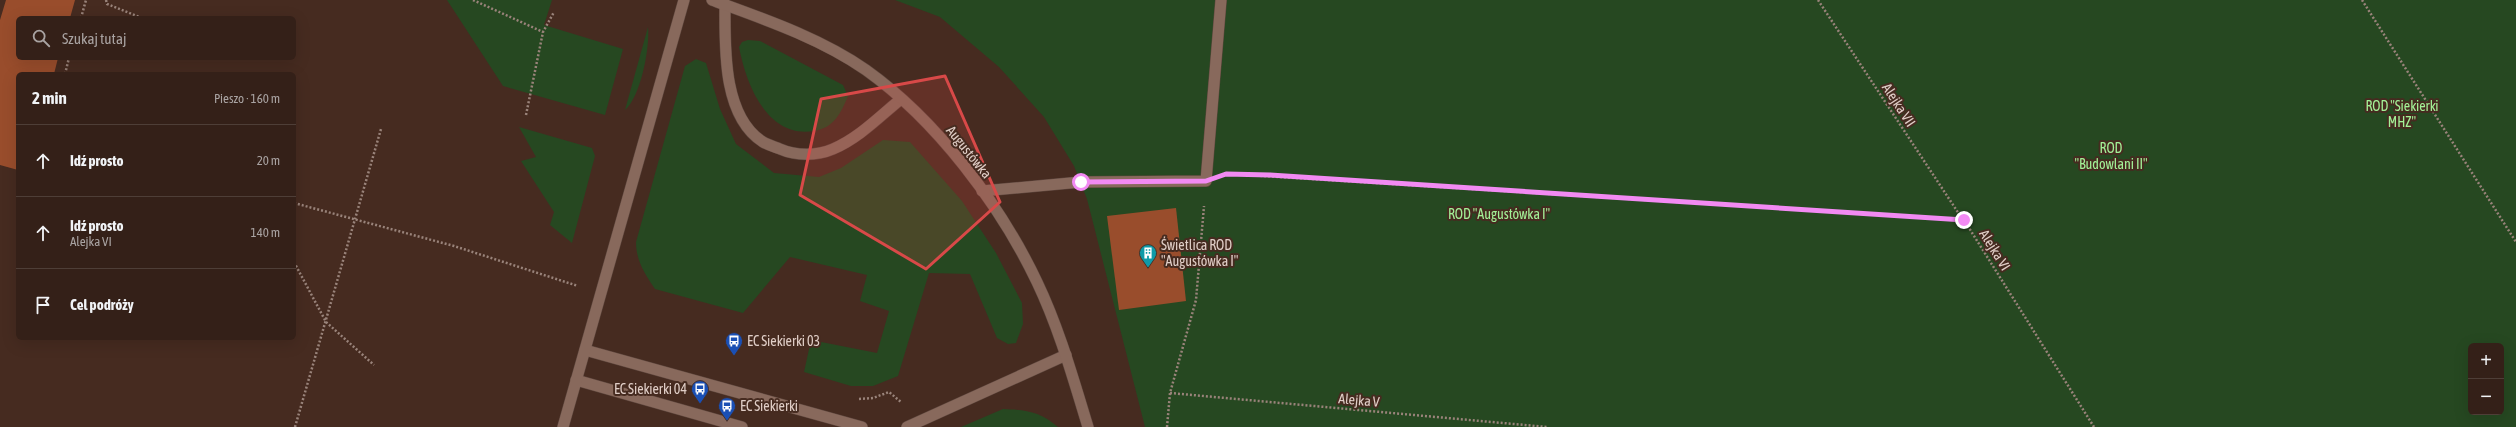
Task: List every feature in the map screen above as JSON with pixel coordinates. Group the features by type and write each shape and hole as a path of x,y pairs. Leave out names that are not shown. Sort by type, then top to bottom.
{"street":[{"path":"563,427 684,0"},
{"name":"Augustówka","path":"712,0 763,18 821,44 865,70 902,99 943,142 982,191 1011,235 1037,282 1066,355 1088,427"},
{"path":"982,191 1081,182 1206,181 1221,0"},
{"path":"725,4 725,66 735,105 748,128 763,142 785,151 809,155 832,150 854,137 902,99"},
{"path":"585,350 862,427"},
{"path":"907,427 1066,355"},
{"path":"576,380 742,427"}],"path":[{"path":"82,16 86,0"},
{"path":"106,0 107,4 137,16"},
{"path":"473,0 543,32"},
{"name":"Alejka VII","path":"1818,0 1964,220"},
{"path":"2362,0 2516,242"},
{"path":"526,115 543,32 554,12"},
{"path":"66,72 68,60"},
{"path":"296,427 381,129"},
{"name":"Alejka VI","path":"1206,181 1226,174 1270,175 1964,220 2094,427"},
{"path":"1167,427 1170,394 1196,300 1206,181"},
{"path":"296,203 355,218 454,246 601,293"},
{"path":"296,266 326,322 374,365"},
{"name":"Alejka V","path":"1170,394 1547,427"}],"highlighted area":[{"path":"945,76 1000,202 926,269 800,195 821,99"}],"green space":[{"path":"447,0 552,0 544,25 623,49 605,115 503,86"},
{"name":"ROD \"Augustówka I\"","path":"895,0 2516,0 2516,427 1145,427 1087,199 1074,166 1044,117 999,67 940,17"},
{"path":"648,27 648,46 640,83 631,103 625,110"},
{"path":"748,40 760,41 843,85 848,96 836,119 827,127 821,129 814,131 798,131 783,126 771,118 753,92 742,62 739,47 742,42"},
{"path":"696,59 706,63 720,109 736,144 774,173 819,177 841,168 883,140 910,142 962,201 996,253 1022,303 1023,324 1016,343 1008,344 997,338 970,274 929,273 898,376 873,386 851,386 804,372 811,340 877,353 889,311 860,301 867,275 790,257 743,313 655,289 639,261 636,242 685,66"},
{"path":"519,127 592,148 595,156 572,243 550,225 554,212 521,161 536,157"},
{"path":"1003,409 1032,412 1045,418 1058,427 961,427"}],"building":[{"path":"6,0 75,0 71,16 16,16 16,60 58,60 54,72 16,72 16,169 0,165 0,20"},
{"name":"Świetlica ROD \"Augustówka I\"","path":"1176,208 1186,301 1119,310 1107,216"}],"place":[{"name":"Świetlica ROD \"Augustówka I\"","path":"1148,268"},
{"name":"EC Siekierki 03","path":"734,356"},
{"name":"EC Siekierki 04","path":"700,404"},
{"name":"EC Siekierki","path":"727,421"}],"route":[{"path":"1081,182 1206,181 1226,174 1270,175 1964,220"}],"park label":[{"name":"ROD \"Siekierki MHZ\"","path":"2402,114"},
{"name":"ROD \"Budowlani II\"","path":"2111,156"}]}
